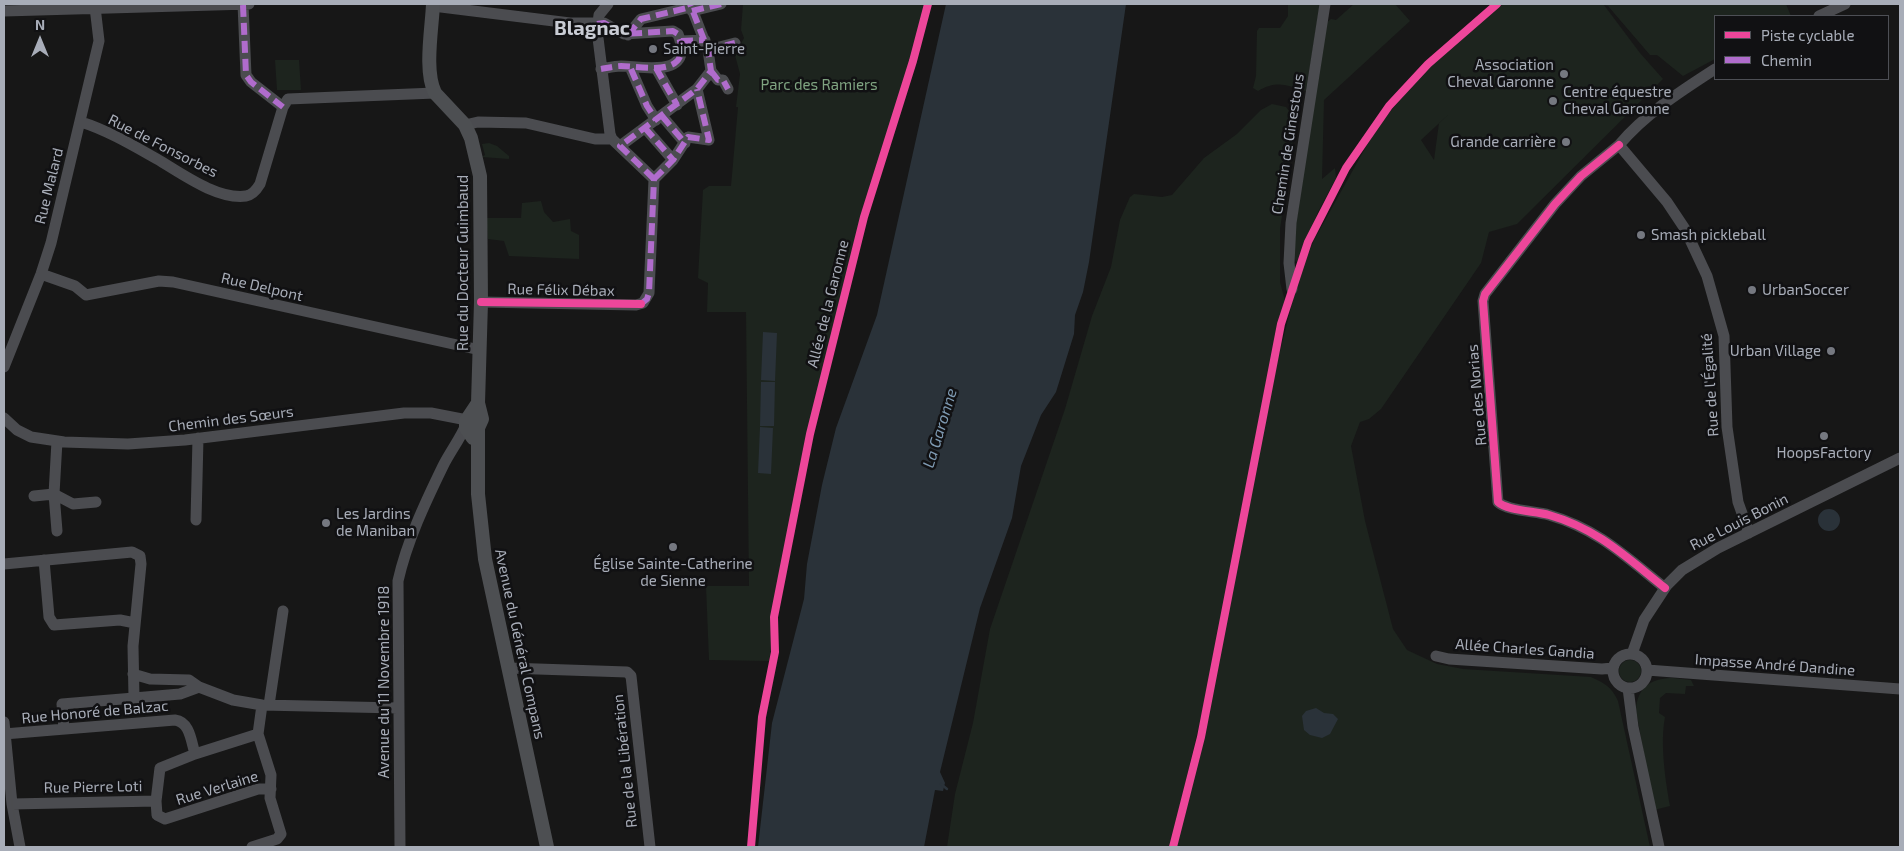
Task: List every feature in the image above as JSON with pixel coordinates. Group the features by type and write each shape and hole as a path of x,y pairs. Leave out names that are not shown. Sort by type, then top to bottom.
{"main road":[{"path":"435,6 430,73 435,93 465,125"},
{"name":"Rue du Docteur Guimbaud","path":"465,125 474,150 481,184 480,350 472,426"},
{"name":"Avenue du Général Compans","path":"472,426 481,536 547,847"}],"street":[{"path":"4,11 81,6 245,4 246,75 251,82 282,107 288,99 435,93"},
{"path":"608,4 599,15 597,24 601,69 616,143"},
{"path":"628,34 641,19 691,7 721,4"},
{"name":"Chemin de Ginestous","path":"1292,289 1289,263 1291,223 1325,4"},
{"path":"1821,15 1845,4"},
{"path":"435,6 519,17 604,23 628,34 673,31 678,34 681,41 682,54 680,59 669,66 656,68 621,66 601,69"},
{"name":"Rue Malard","path":"4,367 41,274 81,122 99,40 96,7"},
{"path":"691,7 706,45 710,71 718,80 723,80 728,89"},
{"path":"681,41 706,45 735,43"},
{"path":"632,68 647,106 685,143"},
{"path":"656,68 677,105"},
{"path":"1619,145 1630,132 1658,109 1714,70"},
{"path":"616,143 645,128 677,105 697,89 710,71"},
{"path":"465,125 478,122 526,123 616,143 654,179 673,160 688,137 692,136 709,140 697,89"},
{"name":"Rue de Fonsorbes","path":"81,122 146,152 205,187 246,196 252,194 260,184 282,107"},
{"path":"645,128 673,160"},
{"name":"Rue de l'Égalité","path":"1619,145 1667,202 1685,228 1707,276 1724,336 1728,434 1738,502 1749,533"},
{"name":"Rue des Norias","path":"1619,145 1581,176 1555,204 1485,294 1483,301 1498,502 1503,507 1542,514 1584,528 1627,555 1665,588"},
{"name":"Rue Félix Débax","path":"481,302 636,305 643,303 649,293 654,179"},
{"name":"Rue Delpont","path":"41,274 75,286 86,294 159,281 173,282 480,350"},
{"name":"Chemin des Sœurs","path":"4,418 24,434 57,442 148,444 404,413 431,413 472,426"},
{"name":"Avenue du 11 Novembre 1918","path":"400,847 396,606 398,581 404,554 444,464 472,426"},
{"path":"196,520 198,438"},
{"path":"57,442 54,494 57,531"},
{"name":"Rue Louis Bonin","path":"1632,654 1644,620 1665,588 1682,570 1699,558 1900,458"},
{"path":"34,496 54,494 73,504 96,502"},
{"path":"4,564 136,553 140,556 141,564 135,622 134,698"},
{"path":"44,560 49,617 54,625 120,620 135,622"},
{"path":"252,847 277,839 281,834 272,804 271,776 258,734 266,705 283,611"},
{"path":"1632,654 1642,659 1647,670 1643,682 1628,688 1616,681 1613,668 1620,657 1632,654"},
{"name":"Allée Charles Gandia","path":"1436,656 1449,659 1613,668"},
{"name":"Rue de la Libération","path":"508,668 627,672 631,676 650,847"},
{"name":"Impasse André Dandine","path":"1647,670 1900,689"},
{"path":"133,674 150,679 189,680 199,687 233,700 266,705 398,708"},
{"path":"174,694 179,680"},
{"path":"64,729 62,704 174,694 199,687"},
{"path":"1628,688 1633,727 1659,847"},
{"name":"Rue Honoré de Balzac","path":"4,730 64,729 181,720 187,726 195,754"},
{"path":"4,730 6,781 12,804 18,847"},
{"path":"195,754 258,734"},
{"path":"4,754 6,781 18,847"},
{"name":"Rue Pierre Loti","path":"12,804 156,802 158,772 164,766 195,754"},
{"name":"Rue Verlaine","path":"156,802 158,815 165,819 258,789 271,789"}],"green space":[{"name":"Parc des Ramiers","path":"743,4 927,4 861,225 810,434 769,661 709,660 706,586 749,586 746,312 707,312 708,283 698,278 703,190 709,186 731,186 740,74 735,55 744,38 741,30"},
{"path":"1288,4 1320,4 1306,91 1287,85 1276,85 1258,91 1253,88 1256,76 1257,31 1259,28 1280,28 1288,16"},
{"path":"1354,4 1395,4 1410,21 1324,100 1322,179 1335,168 1336,178 1318,212 1300,258 1296,262 1294,256 1296,223 1326,23 1331,19 1336,20"},
{"path":"1501,4 1786,4 1791,15 1714,15 1714,60 1683,76 1657,55 1650,55 1608,6 1604,5 1640,53 1663,79 1517,224 1489,232 1481,263 1381,409 1369,419 1360,422 1351,446 1365,521 1393,629 1407,650 1437,664 1463,669 1591,677 1607,686 1618,701 1650,847 1177,847 1226,618 1272,383 1299,276 1314,240 1377,127 1424,72","holes":["1439,123 1434,160 1421,140"]},
{"path":"275,60 299,60 301,90 277,90"},
{"path":"1272,104 1286,107 1296,120 1280,229 1280,282 1285,301 1266,383 1208,688 1170,847 947,847 955,794 973,723 990,629 1065,409 1092,316 1111,267 1120,220 1130,197 1134,194 1162,197 1172,195 1204,158 1237,134 1261,110"},
{"path":"489,143 497,146 509,156 509,159 482,157 485,155 482,144"},
{"path":"541,201 544,212 553,222 570,219 571,231 579,235 579,259 509,256 504,241 488,239 486,218 521,218 522,203"},
{"path":"1630,660 1638,663 1641,671 1638,679 1630,682 1622,679 1619,671 1622,663"},
{"path":"1665,678 1691,680 1694,686 1686,686 1685,694 1666,693 1660,698 1659,713 1665,717 1663,749 1670,806 1654,810 1636,710 1637,702 1639,695 1647,685"}],"water":[{"name":"La Garonne","path":"946,4 1126,4 1089,262 1083,292 1075,315 1074,334 1056,392 1041,415 1021,466 1012,518 980,608 940,772 945,783 943,791 935,790 924,847 758,847 772,723 804,599 807,564 822,485 836,428 877,315"},
{"path":"763,332 777,333 775,381 761,380"},
{"path":"761,382 775,382 774,426 760,426"},
{"path":"760,427 773,428 771,474 758,473"},
{"path":"1829,509 1837,512 1840,520 1837,528 1829,531 1821,528 1818,520 1821,512"},
{"path":"1316,708 1324,713 1333,714 1338,719 1330,734 1322,738 1310,735 1304,730 1302,716 1306,711"}],"waterway":[{"path":"941,784 947,789"}],"tram line":[{"path":"4,722 12,804 20,847"}],"marked path":[{"path":"654,179 620,146 697,89 711,71 708,50 690,4"},
{"path":"692,11 721,4"},
{"path":"243,5 246,75 251,82 283,107"},
{"path":"628,35 641,19 691,7"},
{"path":"597,24 604,23 624,34 673,31 678,34 681,48 680,58 674,64 665,67 621,66 601,69"},
{"path":"681,41 705,40"},
{"path":"708,50 735,43"},
{"path":"656,68 677,105"},
{"path":"631,69 647,106 656,120"},
{"path":"711,71 718,80 723,80 728,89"},
{"path":"654,179 673,160 688,137 709,140 697,89"},
{"path":"662,116 685,143"},
{"path":"645,128 673,160"},
{"path":"641,304 647,299 649,293 654,179"}],"cycle path":[{"name":"Allée de la Garonne","path":"751,847 762,717 775,652 774,617 810,434 864,217 913,61 928,4"},
{"path":"1173,847 1201,737 1281,324 1308,242 1346,168 1389,106 1428,64 1497,4"},
{"path":"1619,145 1581,176 1555,204 1485,294 1483,301 1498,502 1514,509 1549,515 1582,528 1611,545 1665,588"},
{"path":"481,302 641,304"}],"place":[{"name":"Saint-Pierre","path":"653,49"},
{"name":"Association Cheval Garonne","path":"1564,74"},
{"name":"Centre équestre Cheval Garonne","path":"1553,101"},
{"name":"Grande carrière","path":"1566,142"},
{"name":"Smash pickleball","path":"1641,235"},
{"name":"UrbanSoccer","path":"1752,290"},
{"name":"Urban Village","path":"1831,351"},
{"name":"HoopsFactory","path":"1824,436"},
{"name":"Les Jardins de Maniban","path":"326,523"},
{"name":"Église Sainte-Catherine de Sienne","path":"673,547"}],"district":[{"name":"Blagnac","path":"592,28"}]}
